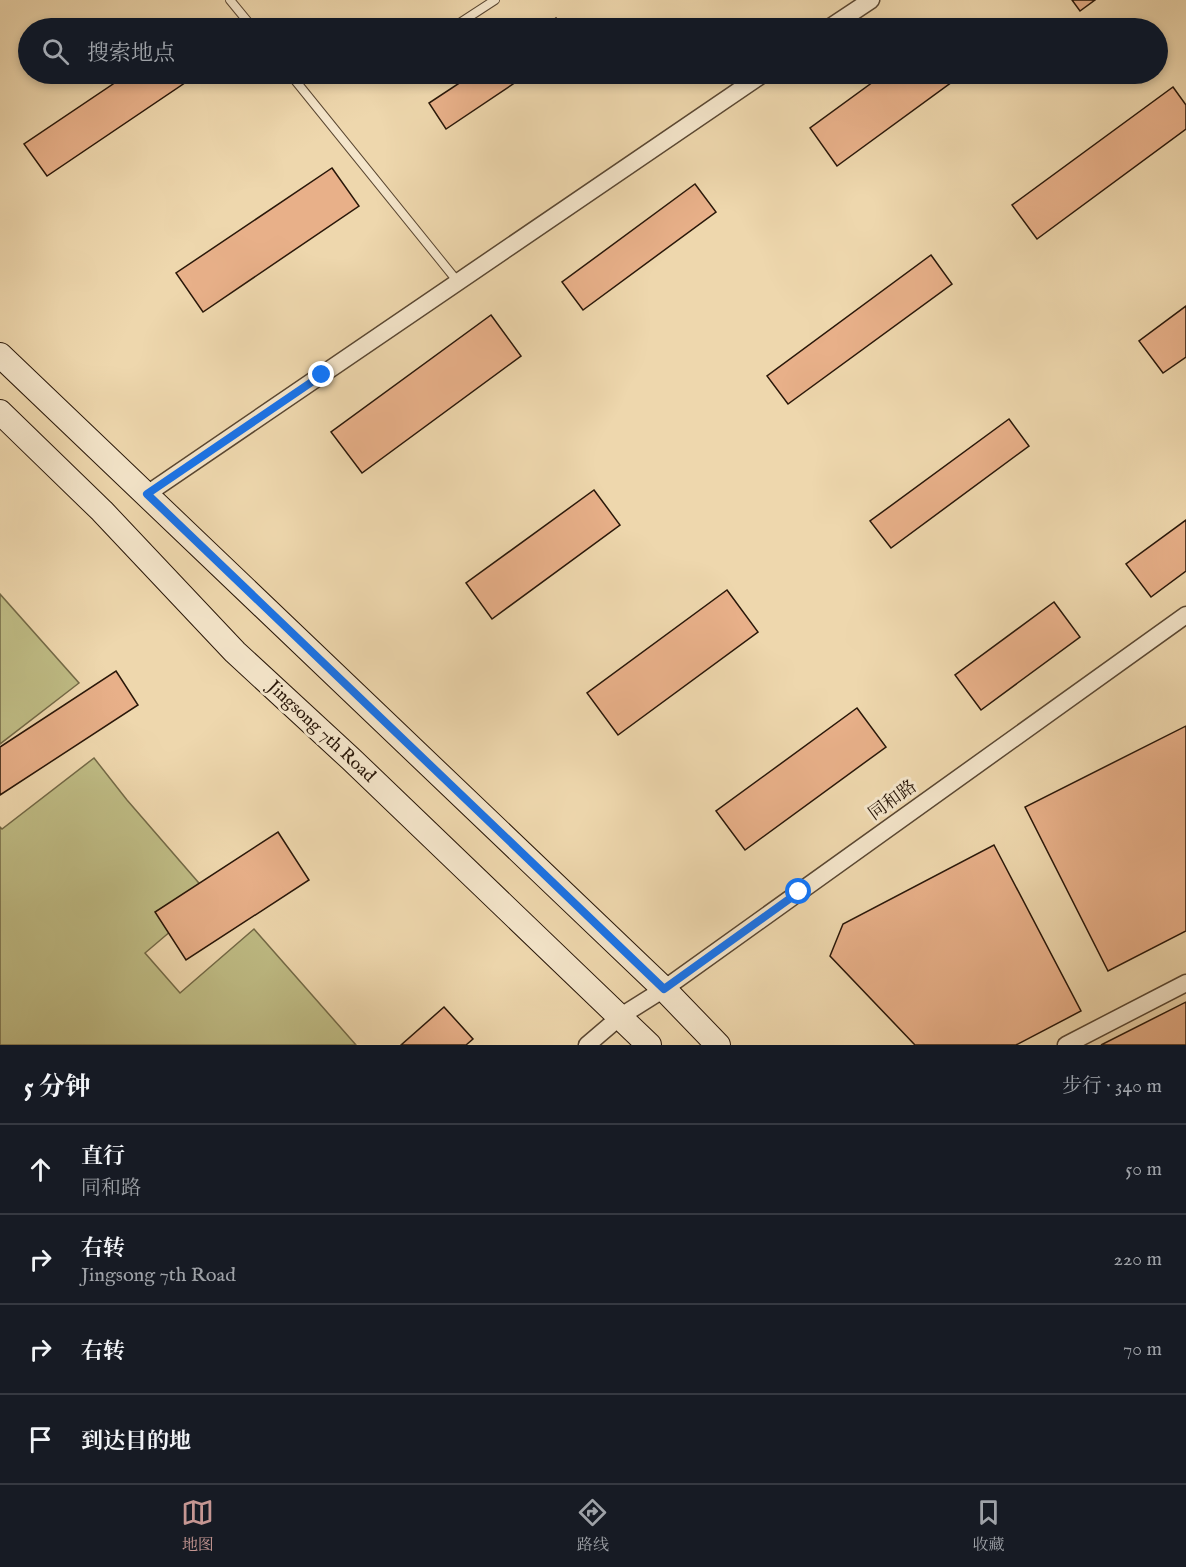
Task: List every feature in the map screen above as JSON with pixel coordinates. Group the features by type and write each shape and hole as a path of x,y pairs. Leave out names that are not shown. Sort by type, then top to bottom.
{"main road":[{"path":"0,355 664,989 718,1045"},
{"name":"Jingsong 7th Road","path":"0,412 102,511 235,652 351,759 650,1045"}],"street":[{"path":"844,18 871,0"},
{"path":"147,494 748,84"},
{"name":"同和路","path":"587,1045 621,1016 664,989 1186,615"},
{"path":"1066,1045 1186,983"}],"lane":[{"path":"230,0 245,18"},
{"path":"467,18 495,0"},
{"path":"301,84 458,282"}],"shaded area":[{"path":"0,594 79,683 0,744"},
{"path":"94,758 211,897 145,953 180,993 254,929 356,1045 0,1045 0,827 2,829"}],"building":[{"path":"1072,0 1095,0 1080,11"},
{"path":"113,84 183,84 47,176 24,144"},
{"path":"458,84 513,84 446,129 429,103"},
{"path":"870,84 949,84 837,166 810,128"},
{"path":"1173,87 1186,105 1186,129 1037,239 1012,205"},
{"path":"332,168 359,206 203,312 176,273"},
{"path":"695,184 716,212 583,310 562,282"},
{"path":"931,255 952,284 788,404 767,376"},
{"path":"1186,306 1186,357 1163,373 1139,341"},
{"path":"491,315 521,356 362,473 331,432"},
{"path":"1009,419 1029,446 891,548 870,521"},
{"path":"594,490 620,525 492,619 466,583"},
{"path":"1186,520 1186,571 1151,597 1126,564"},
{"path":"727,590 758,632 618,735 587,693"},
{"path":"1054,602 1080,637 981,710 955,675"},
{"path":"116,671 138,705 0,795 0,747"},
{"path":"857,708 886,747 745,850 716,811"},
{"path":"1186,726 1186,931 1108,971 1025,807"},
{"path":"278,832 309,880 186,960 155,912"},
{"path":"994,845 1081,1011 1016,1045 915,1045 830,956 843,924"},
{"path":"1186,1002 1186,1045 1101,1045"},
{"path":"444,1007 473,1039 466,1045 401,1045"}],"route":[{"path":"322,375 147,494 664,989 799,892"}]}
